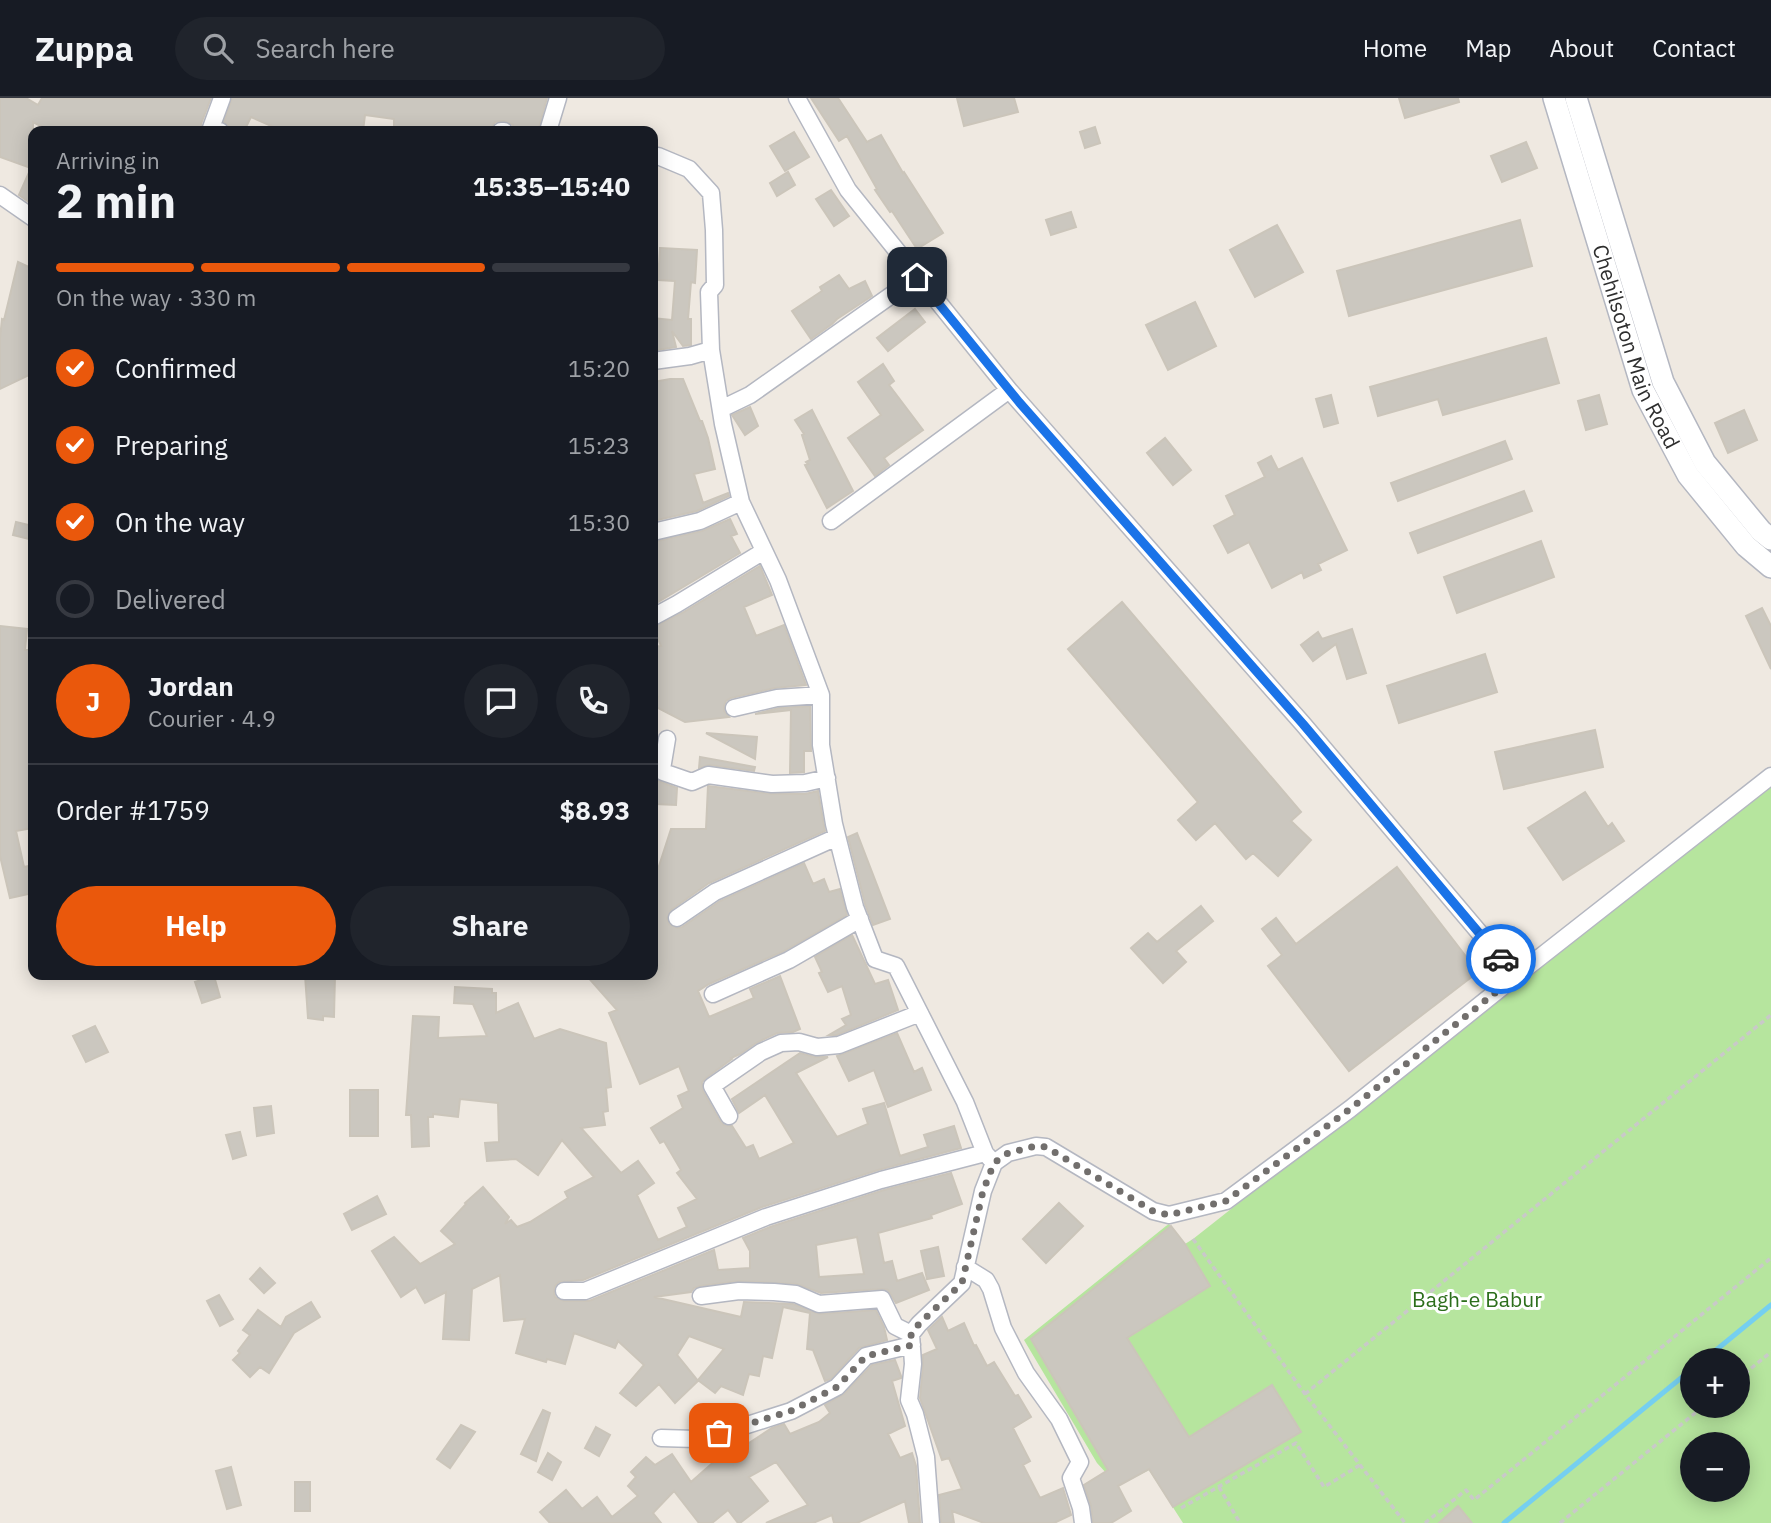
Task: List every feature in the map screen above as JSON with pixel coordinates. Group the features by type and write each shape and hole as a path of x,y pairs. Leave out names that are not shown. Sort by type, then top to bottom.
{"main road":[{"name":"Chehilsoton Main Road","path":"1554,98 1643,390 1688,475 1746,546 1771,567"},
{"name":"Chehilsoton Main Road","path":"1576,98 1663,382 1706,463 1761,531 1771,539"}],"street":[{"path":"212,126 222,98"},
{"path":"550,126 558,98"},
{"path":"797,98 848,190 1009,390 1303,724 1516,976"},
{"path":"658,156 690,169 711,192 715,285 709,292 712,350 721,408 741,502 778,580 821,695 821,745 837,837 855,907 875,959 896,966 965,1102 990,1158 962,1283 919,1324 911,1340 913,1364 909,1400 926,1457 931,1523"},
{"path":"0,195 28,215"},
{"path":"721,408 750,395 917,277"},
{"path":"658,359 690,356 712,350"},
{"path":"831,521 1009,390"},
{"path":"658,531 700,521 741,502"},
{"path":"658,614 764,551"},
{"path":"734,708 778,698 821,695"},
{"path":"667,739 663,772 692,782 708,775 772,784 805,783 827,778"},
{"path":"564,1290 584,1291 779,1213 881,1180 1036,1146 1046,1147 1153,1211 1169,1215 1226,1201 1350,1109 1771,776"},
{"path":"677,918 715,892 837,837"},
{"path":"713,994 789,960 860,919"},
{"path":"729,1116 712,1086 761,1052 781,1043 799,1042 817,1047 839,1045 920,1013"},
{"path":"965,1267 986,1280 1003,1328 1026,1373 1059,1419 1080,1462 1071,1478 1083,1523"},
{"path":"701,1296 740,1291 774,1292 796,1294 819,1304 882,1298 895,1326 911,1340"},
{"path":"661,1438 696,1439 791,1411 837,1387 866,1356 911,1340"}],"path":[{"path":"1305,1394 1771,1015"},
{"path":"1193,1239 1305,1394 1405,1523"},
{"path":"1425,1523 1466,1490 1474,1500 1771,1258"},
{"path":"1750,1369 1771,1352"},
{"path":"1560,1523 1689,1418"},
{"path":"1181,1508 1296,1443 1324,1487 1360,1465"},
{"path":"1219,1487 1240,1523"}],"green space":[{"name":"Bagh-e Babur","path":"1771,784 1771,1523 1183,1523 1149,1470 1118,1486 1097,1463 1024,1340 1169,1224 1185,1244"}],"building":[{"path":"0,98 26,98 38,105 42,98 211,98 201,126 41,126 33,122 33,126 28,126 28,167 0,157"},
{"path":"232,98 547,98 539,126 513,126 504,121 495,122 493,126 394,126 394,119 365,115 364,126 271,126 251,117 246,126 228,126 224,122"},
{"path":"811,98 838,98 867,142 881,135 943,233 917,249 875,190 877,189 847,136 839,141"},
{"path":"957,98 1014,98 1018,112 964,126"},
{"path":"1399,98 1458,98 1459,102 1405,118"},
{"path":"1095,127 1100,143 1085,148 1080,132"},
{"path":"794,132 809,157 785,171 770,146"},
{"path":"1526,142 1537,168 1502,182 1491,156"},
{"path":"788,172 795,185 777,196 770,183"},
{"path":"28,175 28,201 19,195"},
{"path":"831,190 849,216 834,226 816,199"},
{"path":"1071,212 1076,227 1051,235 1046,220"},
{"path":"1520,220 1532,266 1349,316 1337,271"},
{"path":"1277,225 1303,272 1255,297 1230,250"},
{"path":"660,248 697,250 695,283 691,282 688,319 691,319 691,345 683,346 672,331 676,347 658,350 658,319 672,320 675,281 658,280"},
{"path":"18,262 28,267 28,375 0,389 0,338 2,319 4,320"},
{"path":"839,275 849,289 865,281 872,296 811,339 792,311 822,291 820,287"},
{"path":"1195,302 1216,346 1168,370 1146,325"},
{"path":"915,309 925,322 888,351 877,338"},
{"path":"1546,338 1559,383 1443,415 1438,399 1378,416 1370,387"},
{"path":"883,364 894,381 889,385 923,430 884,458 889,465 875,476 848,438 881,415 858,382"},
{"path":"683,379 702,421 715,469 694,474 703,503 728,493 729,496 697,511 658,520 658,381"},
{"path":"1331,395 1338,423 1324,427 1316,399"},
{"path":"1599,395 1607,424 1586,430 1578,401"},
{"path":"750,407 758,426 745,435 732,415"},
{"path":"812,410 853,491 827,508 805,465 810,460 802,435 804,434 795,420"},
{"path":"1744,410 1757,440 1728,453 1715,423"},
{"path":"1165,438 1191,470 1173,485 1147,453"},
{"path":"1505,441 1512,459 1398,501 1391,483"},
{"path":"1271,456 1278,470 1302,458 1347,550 1318,564 1321,570 1304,578 1302,572 1272,588 1249,542 1228,553 1214,526 1235,515 1226,496 1265,477 1258,463"},
{"path":"1524,491 1532,511 1418,553 1410,533"},
{"path":"730,519 737,534 731,536 740,553 658,602 658,541 702,531"},
{"path":"16,522 28,525 28,539 13,535"},
{"path":"1541,541 1554,577 1457,613 1444,577"},
{"path":"760,566 772,595 744,607 756,636 784,625 806,685 775,688 731,698 724,706 729,717 685,722 658,708 658,646 661,646 658,625"},
{"path":"1122,602 1301,812 1291,821 1311,840 1278,876 1253,853 1246,859 1215,823 1196,840 1178,820 1198,802 1068,649"},
{"path":"1762,608 1771,626 1771,669 1746,616"},
{"path":"0,626 27,629 25,650 28,650 28,829 16,831 24,867 28,866 28,894 10,898 0,856"},
{"path":"1352,629 1366,673 1347,679 1336,644 1313,661 1301,645 1318,632 1322,639"},
{"path":"1485,654 1497,692 1399,723 1387,686"},
{"path":"810,706 811,751 804,751 804,772 790,773 791,710 755,714 779,708"},
{"path":"1595,730 1603,767 1504,789 1495,752"},
{"path":"706,733 757,737 755,759"},
{"path":"700,757 755,767 754,771 709,765 699,768"},
{"path":"658,781 677,788 676,805 658,804"},
{"path":"708,786 772,794 805,794 818,791 825,831 709,883 671,910 667,918 669,924 682,927 720,901 804,863 813,884 824,879 829,892 840,889 847,915 784,951 698,991 709,1017 754,998 750,989 780,976 800,1029 777,1033 756,1043 731,1058 702,1082 703,1091 720,1121 724,1125 732,1126 746,1148 753,1145 759,1159 794,1143 765,1095 739,1113 732,1099 800,1053 828,1057 796,1073 837,1137 868,1124 863,1109 884,1103 900,1156 928,1147 924,1135 954,1126 961,1148 878,1170 762,1207 583,1280 559,1282 555,1286 555,1297 564,1301 589,1301 714,1250 718,1270 750,1268 750,1251 743,1238 884,1190 951,1173 962,1204 931,1215 932,1218 878,1233 884,1263 892,1261 897,1281 922,1273 929,1290 896,1303 888,1290 882,1289 821,1293 797,1284 739,1281 700,1286 691,1292 654,1297 741,1317 744,1302 793,1304 819,1314 876,1310 887,1340 859,1348 831,1379 825,1381 813,1350 807,1349 810,1313 783,1307 772,1358 763,1356 759,1376 749,1374 743,1395 721,1386 715,1393 698,1380 724,1349 689,1336 677,1355 698,1381 675,1403 659,1384 636,1406 620,1393 644,1365 618,1341 615,1348 574,1333 565,1364 547,1359 546,1362 516,1353 525,1319 504,1321 500,1275 472,1289 469,1340 443,1339 446,1292 425,1303 416,1287 401,1297 372,1251 394,1237 420,1264 455,1244 441,1231 483,1187 509,1217 505,1224 511,1220 517,1227 568,1198 565,1192 594,1177 562,1140 538,1175 516,1159 487,1161 485,1143 499,1142 498,1103 460,1099 458,1117 433,1114 433,1117 428,1117 429,1146 412,1147 411,1115 406,1115 413,1016 439,1017 438,1038 487,1036 473,1004 454,1003 455,987 492,989 492,993 496,993 496,1013 518,1003 534,1039 560,1029 606,1043 611,1087 606,1088 608,1111 603,1112 605,1125 581,1128 621,1173 638,1161 654,1183 637,1195 658,1240 687,1227 678,1208 697,1199 677,1173 681,1170 664,1141 660,1143 651,1128 683,1108 678,1096 689,1091 679,1066 640,1084 609,1013 617,1010 590,980 658,980 658,869 671,829 706,829","holes":["857,1237 864,1274 819,1277 816,1245"]},
{"path":"1585,792 1608,827 1612,823 1624,841 1563,880 1528,828"},
{"path":"857,833 890,919 873,925 848,837"},
{"path":"1397,867 1478,972 1349,1071 1268,966 1282,955 1262,929 1276,918 1296,944"},
{"path":"1201,906 1213,921 1176,951 1186,962 1163,983 1131,948 1148,933 1157,942"},
{"path":"852,935 875,984 888,980 898,1010 837,1035 829,1035 846,1025 842,1019 851,1015 842,986 828,992 815,957"},
{"path":"215,980 220,997 202,1003 195,982"},
{"path":"305,980 335,980 334,1017 323,1016 323,1020 308,1018"},
{"path":"95,1026 108,1052 86,1062 73,1036"},
{"path":"897,1033 914,1072 922,1068 931,1090 888,1107 874,1070 849,1081 837,1056"},
{"path":"350,1090 378,1090 378,1136 350,1136"},
{"path":"271,1106 274,1133 257,1136 254,1108"},
{"path":"240,1132 246,1155 233,1159 226,1135"},
{"path":"377,1196 386,1214 352,1230 344,1214"},
{"path":"1059,1203 1083,1226 1046,1263 1023,1239"},
{"path":"1171,1226 1210,1286 1127,1338 1189,1437 1272,1385 1301,1432 1173,1507 1149,1469 1118,1486 1131,1511 1111,1523 1093,1523 1084,1485 1108,1470 1031,1339"},
{"path":"938,1247 944,1276 927,1279 921,1251"},
{"path":"260,1268 275,1283 264,1293 250,1279"},
{"path":"219,1295 233,1319 220,1326 207,1301"},
{"path":"311,1302 320,1317 294,1333 269,1373 260,1367 250,1377 233,1360 250,1335 243,1330 258,1310 281,1327 286,1317"},
{"path":"942,1317 948,1331 964,1323 987,1366 994,1362 1015,1396 1018,1395 1031,1417 1013,1428 1030,1461 1023,1465 1040,1498 1063,1488 1071,1515 1054,1523 984,1523 952,1511 954,1523 941,1523 939,1495 962,1489 949,1458 942,1460 920,1398 923,1355 937,1349 928,1330"},
{"path":"895,1360 901,1378 892,1381 905,1426 888,1434 900,1458 912,1453 916,1466 920,1523 909,1523 905,1501 857,1523 834,1523 832,1515 813,1523 766,1523 808,1505 776,1462 749,1477 768,1501 740,1523 728,1510 712,1523 699,1523 674,1491 653,1513 661,1523 550,1523 540,1512 566,1490 582,1509 597,1497 612,1517 638,1496 628,1486 636,1477 631,1472 646,1457 655,1465 672,1454 691,1482 745,1438 749,1443 772,1428 784,1424 790,1434 819,1422 830,1413 825,1405 844,1394 872,1365"},
{"path":"543,1410 550,1413 536,1461 521,1454"},
{"path":"461,1425 475,1432 450,1468 437,1459"},
{"path":"596,1427 610,1435 599,1456 585,1448"},
{"path":"548,1453 561,1462 552,1480 538,1472"},
{"path":"231,1467 241,1505 227,1509 216,1471"},
{"path":"295,1482 310,1482 310,1511 295,1511"},
{"path":"1458,1506 1472,1523 1439,1523"}],"waterway":[{"path":"1719,1348 1771,1305"},
{"path":"1504,1523 1680,1379"}],"way so far":[{"path":"719,1433 791,1411 837,1387 866,1356 912,1345 911,1334 919,1324 962,1283 983,1191 994,1163 1008,1153 1036,1146 1046,1147 1153,1211 1169,1215 1226,1201 1350,1109 1516,976 1501,959"}],"route":[{"path":"917,277 1019,402 1303,724 1501,959"}]}
